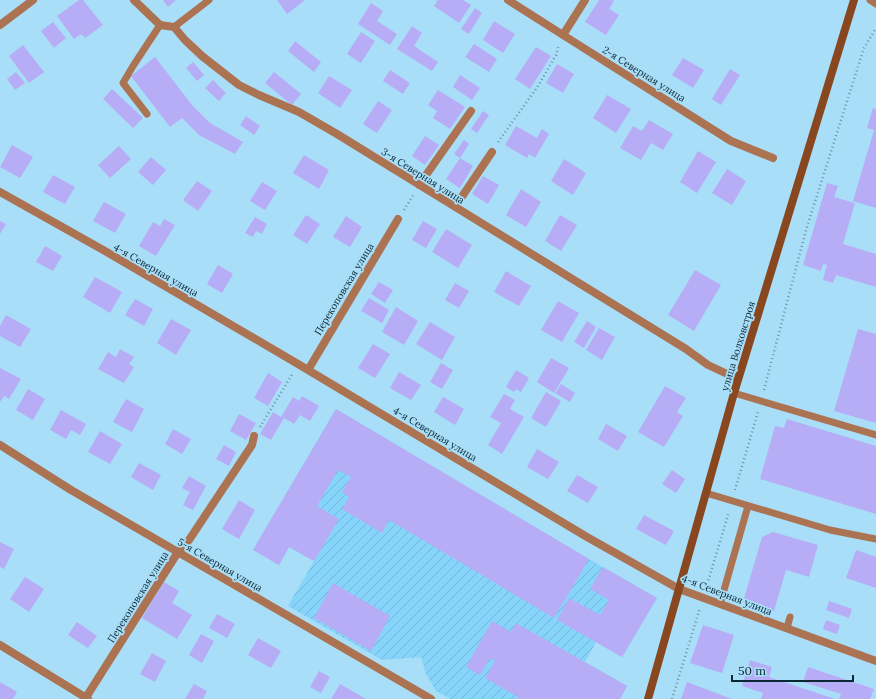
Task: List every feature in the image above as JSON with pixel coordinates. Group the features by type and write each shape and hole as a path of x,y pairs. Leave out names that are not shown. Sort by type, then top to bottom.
{"main road":[{"name":"улица Волховстроя","path":"648,699 738,379 854,0"}],"street":[{"path":"0,25 33,0"},
{"path":"134,0 160,25 174,28"},
{"name":"2-я Северная улица","path":"508,0 731,141 773,158"},
{"path":"563,35 585,0"},
{"name":"3-я Северная улица","path":"174,28 202,56 239,85 299,112 337,134 686,349 708,365 738,379"},
{"path":"419,185 471,111"},
{"path":"455,207 492,152"},
{"name":"4-я Северная улица","path":"0,192 105,251 298,364 587,537 679,589 876,661"},
{"name":"Перекоповская улица","path":"308,370 398,219"},
{"name":"Перекоповская улица","path":"86,699 178,552 190,540 252,446 254,436"},
{"name":"5-я Северная улица","path":"0,445 71,490 431,699"},
{"path":"0,645 86,699"}],"lane":[{"path":"174,28 209,0"},
{"path":"870,0 876,4"},
{"path":"147,114 123,83 160,25"},
{"path":"734,393 876,435"},
{"path":"706,493 830,530 876,539"},
{"path":"720,604 748,506"},
{"path":"787,628 790,617"}],"path":[{"path":"672,699 761,401 806,230 864,48 876,28"},
{"path":"492,152 538,86 556,55 563,35"},
{"path":"398,219 419,185"},
{"path":"254,436 298,364"}],"shaded area":[{"path":"336,409 657,598 622,657 596,642 585,662 627,686 620,699 451,699 436,691 426,674 421,657 382,660 288,606 314,561 289,547 279,565 253,550"}],"building":[{"path":"79,0 83,0 103,25 85,38 81,34 74,39 57,16"},
{"path":"163,0 176,0 168,7"},
{"path":"277,0 305,0 287,14"},
{"path":"438,0 463,0 471,5 459,23 434,6"},
{"path":"599,0 614,1 609,9 619,15 606,35 585,22"},
{"path":"371,3 383,11 377,21 397,34 390,45 358,24"},
{"path":"475,8 482,13 469,34 461,29"},
{"path":"494,21 515,34 503,53 483,40"},
{"path":"53,22 66,38 54,48 41,31"},
{"path":"412,26 422,33 414,46 438,62 432,71 397,49"},
{"path":"361,32 375,41 361,63 347,54"},
{"path":"295,41 321,62 314,72 288,51"},
{"path":"474,44 497,59 489,72 465,57"},
{"path":"23,45 44,72 29,83 9,56"},
{"path":"536,47 551,56 530,89 515,79"},
{"path":"155,57 192,105 210,123 243,142 235,154 199,135 182,118 170,127 131,76"},
{"path":"683,58 704,70 693,88 672,75"},
{"path":"193,62 204,75 197,81 186,68"},
{"path":"557,64 574,74 563,93 546,83"},
{"path":"730,69 740,75 721,105 712,99"},
{"path":"390,70 410,83 403,94 383,81"},
{"path":"16,72 25,83 15,90 7,79"},
{"path":"274,72 301,94 292,105 265,83"},
{"path":"460,75 480,88 472,100 453,87"},
{"path":"329,76 352,90 340,108 318,93"},
{"path":"213,80 226,93 219,101 205,88"},
{"path":"112,89 143,118 133,128 103,99"},
{"path":"438,90 465,107 450,129 433,118 437,111 428,105"},
{"path":"607,95 631,109 616,133 593,118"},
{"path":"378,101 392,110 377,133 363,124"},
{"path":"873,108 876,109 876,208 853,201 874,130 867,128"},
{"path":"483,111 489,115 477,133 471,129"},
{"path":"246,116 260,126 254,135 240,125"},
{"path":"649,120 673,134 663,150 651,143 641,160 620,148 633,126 642,131"},
{"path":"516,126 537,138 542,129 549,134 535,158 529,154 527,158 505,145"},
{"path":"425,136 439,145 425,165 412,156"},
{"path":"464,140 469,144 460,158 454,154"},
{"path":"12,145 33,157 20,178 0,167"},
{"path":"119,146 131,159 110,178 98,165"},
{"path":"698,151 716,162 697,193 680,182"},
{"path":"304,155 329,170 319,189 293,173"},
{"path":"151,157 166,170 153,185 138,172"},
{"path":"460,158 473,166 460,188 446,179"},
{"path":"564,159 586,173 573,195 551,181"},
{"path":"727,169 746,181 732,205 712,193"},
{"path":"53,175 75,187 65,204 43,192"},
{"path":"483,176 499,185 488,204 472,194"},
{"path":"197,181 212,191 198,211 183,200"},
{"path":"262,182 277,191 265,210 250,201"},
{"path":"827,183 838,186 834,197 855,203 843,244 876,254 876,287 836,275 833,283 823,280 827,265 823,264 821,271 803,265"},
{"path":"521,189 541,202 526,227 506,215"},
{"path":"104,202 126,214 115,233 93,221"},
{"path":"306,215 320,224 307,244 293,235"},
{"path":"560,215 577,225 561,251 545,241"},
{"path":"346,216 362,227 350,247 333,237"},
{"path":"255,217 267,224 262,234 256,231 253,237 245,233"},
{"path":"164,219 175,225 156,256 139,246 153,222 160,226"},
{"path":"0,221 6,224 0,234"},
{"path":"423,221 437,229 426,248 412,240"},
{"path":"446,229 472,245 458,268 432,252"},
{"path":"45,246 62,256 53,271 36,262"},
{"path":"218,265 233,274 222,293 207,284"},
{"path":"695,270 721,285 694,331 668,315"},
{"path":"506,271 531,286 519,306 494,292"},
{"path":"95,277 122,292 110,313 83,297"},
{"path":"379,282 393,290 385,303 371,294"},
{"path":"455,283 469,291 459,308 445,300"},
{"path":"369,298 389,310 382,323 361,311"},
{"path":"135,299 153,309 144,326 125,315"},
{"path":"558,301 579,313 562,342 541,330"},
{"path":"396,307 418,321 404,345 382,332"},
{"path":"6,315 31,329 20,347 0,336 0,326"},
{"path":"171,319 191,330 176,355 157,343"},
{"path":"587,321 596,327 584,348 574,342"},
{"path":"430,322 455,337 442,360 416,344"},
{"path":"599,328 615,337 602,360 586,350"},
{"path":"858,329 876,334 876,423 834,411"},
{"path":"373,344 390,354 375,378 358,368"},
{"path":"120,349 134,357 129,364 134,367 124,383 98,369 108,352 116,357"},
{"path":"551,358 569,368 554,393 537,382"},
{"path":"441,363 453,370 442,389 430,382"},
{"path":"0,368 21,379 9,399 4,396 0,402"},
{"path":"516,370 529,378 521,392 516,389 514,392 506,387"},
{"path":"399,372 421,385 411,400 390,388"},
{"path":"268,373 282,382 268,406 254,398"},
{"path":"561,384 575,393 570,402 555,393"},
{"path":"665,386 686,398 677,412 683,416 664,447 638,432"},
{"path":"28,389 45,399 33,420 16,410"},
{"path":"546,392 561,401 546,427 531,418"},
{"path":"504,394 515,400 510,409 524,417 502,454 488,445 501,423 490,417"},
{"path":"302,396 319,406 310,421 300,415 294,424 284,418 271,440 260,434 273,412 281,417 293,397 299,401"},
{"path":"443,397 464,409 455,425 434,412"},
{"path":"126,399 144,409 132,432 113,422"},
{"path":"336,409 589,559 554,618 389,520 382,533 342,509 349,497 342,492 351,477 338,470 317,506 339,519 314,561 289,547 279,565 253,550"},
{"path":"61,410 86,424 80,435 71,430 66,439 50,430"},
{"path":"239,414 256,423 246,440 230,431"},
{"path":"787,419 876,446 876,514 760,479 775,426 784,428"},
{"path":"606,424 627,436 618,451 598,439"},
{"path":"173,429 191,439 182,454 165,444"},
{"path":"100,431 122,444 110,464 88,452"},
{"path":"224,445 236,452 229,466 216,459"},
{"path":"537,449 559,462 548,479 527,467"},
{"path":"139,463 161,475 153,490 131,477"},
{"path":"672,470 685,479 676,493 662,484"},
{"path":"577,475 598,487 588,503 567,491"},
{"path":"189,476 206,486 193,510 183,505 190,492 182,488"},
{"path":"239,500 255,510 239,539 222,529"},
{"path":"644,515 674,531 666,545 636,529"},
{"path":"773,532 818,545 809,577 786,570 774,611 743,602 762,537"},
{"path":"0,542 14,549 4,569 0,567"},
{"path":"856,550 876,557 876,588 846,578"},
{"path":"603,567 657,598 622,657 557,620 569,598 600,615 609,600 590,589"},
{"path":"25,577 44,589 29,612 10,599"},
{"path":"164,582 179,591 172,603 192,615 177,639 142,618"},
{"path":"333,583 390,616 371,651 314,618"},
{"path":"829,601 852,609 849,618 826,610"},
{"path":"217,614 235,624 227,638 209,628"},
{"path":"826,620 840,625 837,634 823,629"},
{"path":"492,621 511,632 516,623 627,686 620,699 517,699 518,697 485,678 495,661 490,658 480,675 466,667"},
{"path":"77,622 97,636 88,648 68,635"},
{"path":"703,625 734,635 722,673 690,663"},
{"path":"201,634 214,641 202,663 189,655"},
{"path":"258,638 281,651 271,668 248,655"},
{"path":"152,653 166,661 155,682 140,674"},
{"path":"750,660 772,667 769,677 835,699 761,699 763,693 742,686"},
{"path":"808,667 874,689 870,699 839,699 841,694 803,682"},
{"path":"319,671 330,677 321,693 310,687"},
{"path":"0,682 17,692 13,699 0,699"},
{"path":"687,682 732,699 681,699"},
{"path":"194,684 207,691 203,699 185,699"},
{"path":"340,684 366,699 331,699"}]}
